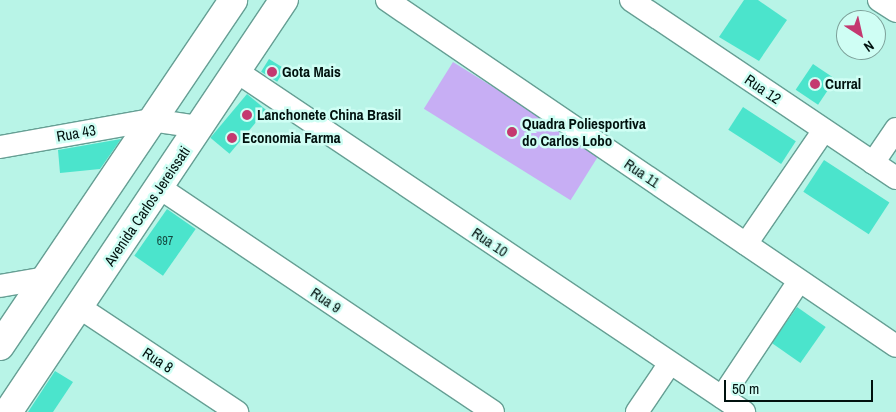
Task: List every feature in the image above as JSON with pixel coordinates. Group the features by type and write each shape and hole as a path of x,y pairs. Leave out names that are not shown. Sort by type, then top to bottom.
{"street":[{"path":"0,346 233,0"},
{"name":"Avenida Carlos Jereissati","path":"8,412 160,188 284,0"},
{"name":"Rua 11","path":"387,0 896,346"},
{"name":"Rua 12","path":"631,0 896,178"},
{"path":"879,0 896,11"},
{"name":"Rua 10","path":"236,71 744,412"},
{"name":"Rua 43","path":"0,147 151,120 199,127"},
{"path":"874,163 896,129"},
{"path":"746,244 824,130"},
{"name":"Rua 9","path":"160,188 493,412"},
{"path":"0,286 46,278"},
{"path":"722,397 799,281"},
{"name":"Rua 8","path":"79,308 237,412"},
{"path":"637,412 670,363"}],"shaded area":[{"name":"Quadra Poliesportiva do Carlos Lobo","path":"453,62 600,154 571,200 424,109"}],"building":[{"path":"744,0 758,0 787,20 759,61 719,37"},
{"name":"Gota Mais","path":"269,59 285,69 277,82 261,72"},
{"name":"Curral","path":"813,64 835,79 818,105 796,90"},
{"path":"247,94 266,110 230,154 210,138"},
{"path":"743,107 796,141 781,164 728,130"},
{"path":"121,139 100,169 60,173 58,150"},
{"path":"824,160 889,202 869,234 803,192"},
{"path":"167,209 196,229 163,276 134,256"},
{"path":"797,307 826,327 800,363 772,343"},
{"path":"55,371 73,382 53,412 28,412"}],"place":[{"name":"Gota Mais","path":"272,72"},
{"name":"Curral","path":"815,84"},
{"name":"Lanchonete China Brasil","path":"247,115"},
{"name":"Quadra Poliesportiva do Carlos Lobo","path":"512,132"},
{"name":"Economia Farma","path":"232,138"}]}
